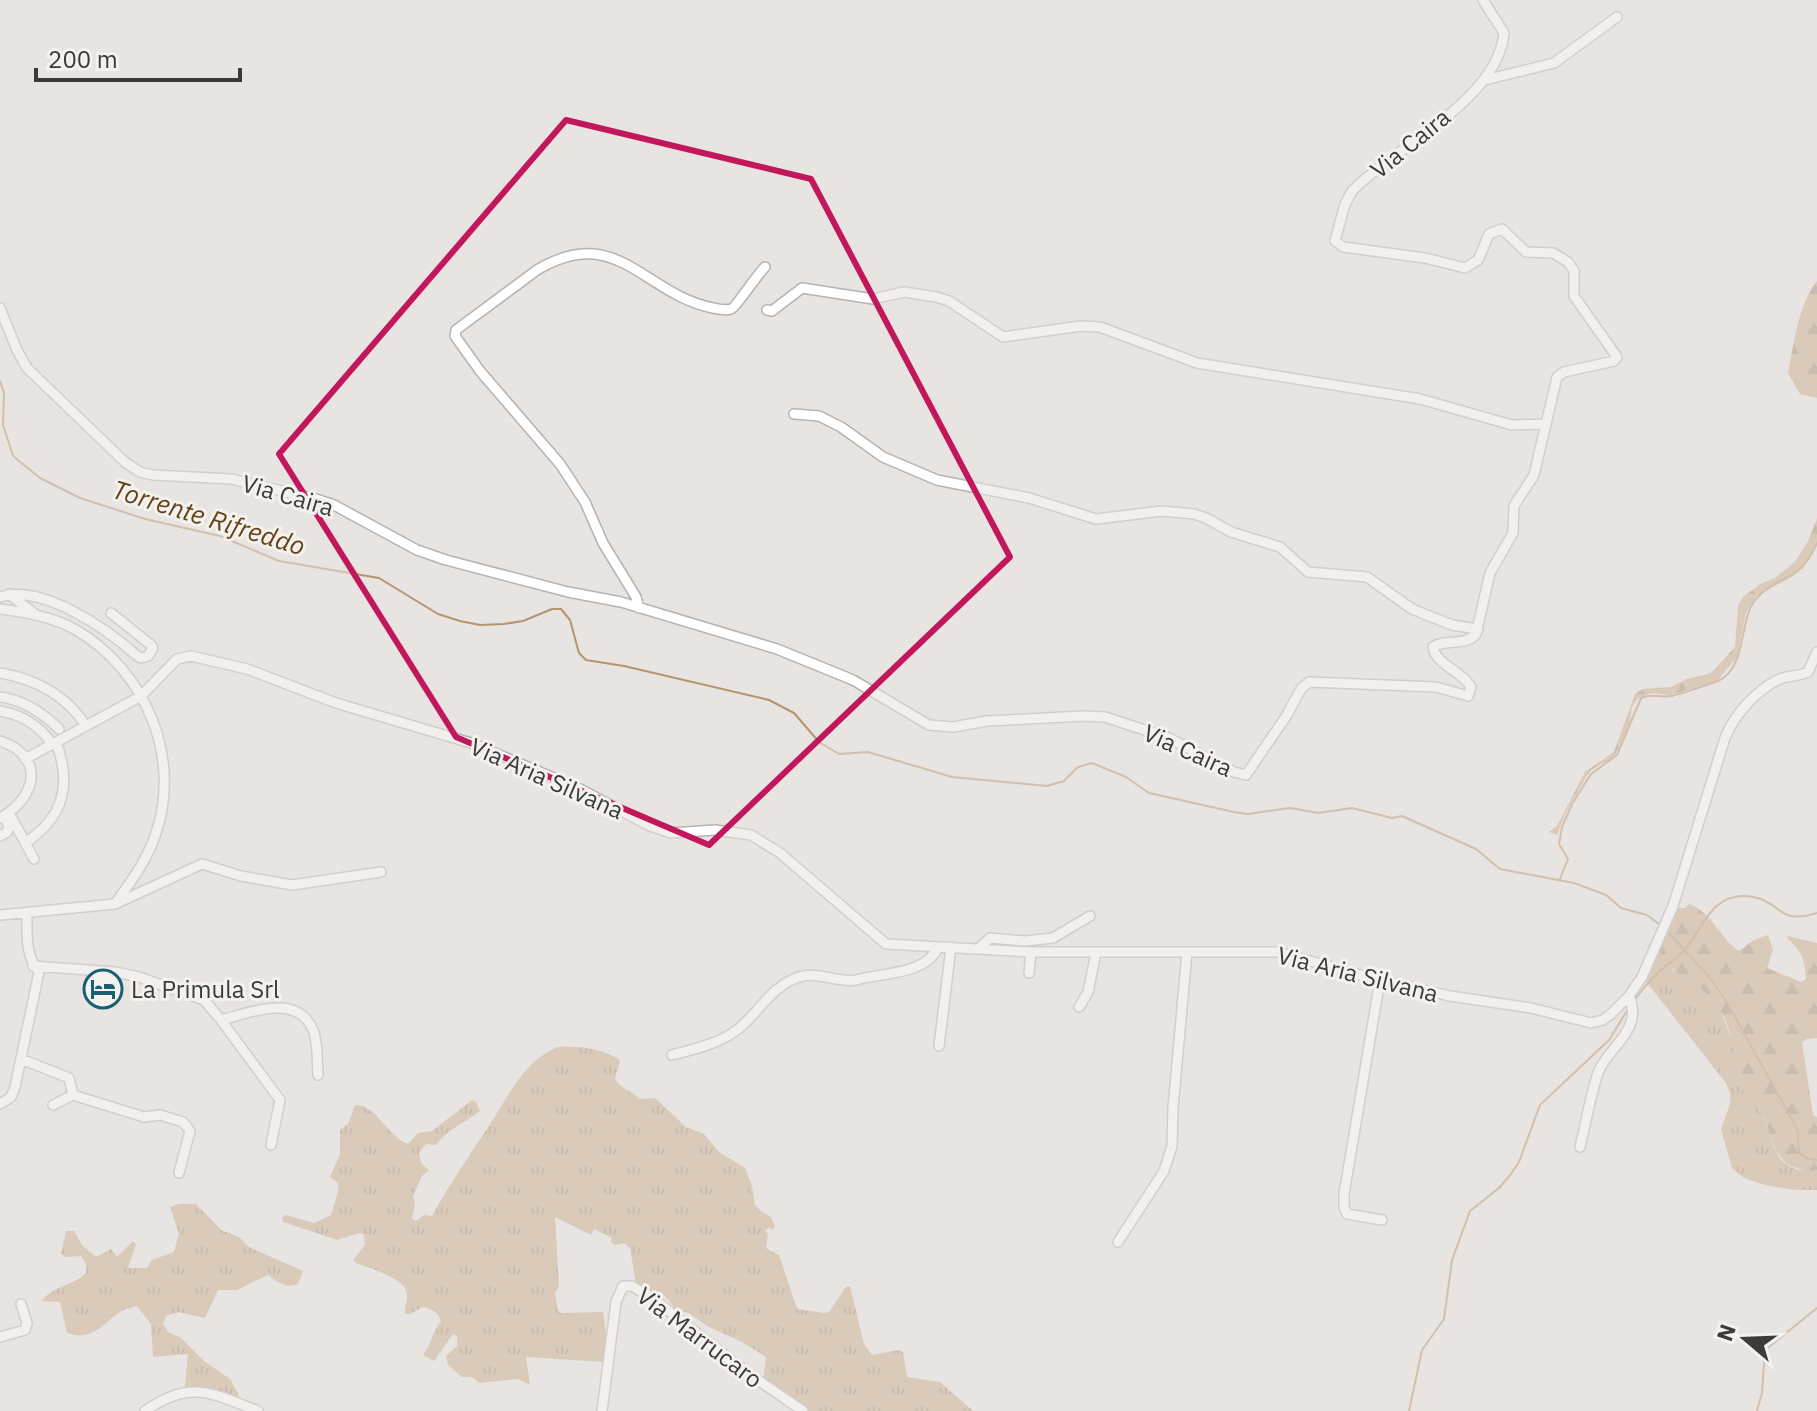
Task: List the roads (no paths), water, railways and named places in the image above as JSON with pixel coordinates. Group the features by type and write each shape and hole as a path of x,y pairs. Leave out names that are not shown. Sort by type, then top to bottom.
{"street":[{"name":"Via Caira","path":"0,308 27,368 126,463 140,472 231,479 316,499 334,505 417,550 446,560 639,608 796,655 878,693 929,725 953,727 987,721 1105,717 1169,738 1234,772 1246,775 1303,686 1309,682 1436,687 1468,696 1471,687 1466,679 1437,657 1433,647 1437,643 1470,640 1478,629 1490,573 1513,533 1514,506 1532,480 1553,388 1559,375 1614,361 1617,357 1574,296 1574,271 1564,258 1549,253 1526,252 1502,229 1489,234 1478,260 1465,268 1425,258 1343,247 1335,241 1345,204 1352,191 1485,80 1504,33 1483,0"},
{"name":"Via Caira","path":"1485,80 1554,63 1617,17"},
{"path":"639,608 636,597 603,543 585,502 560,464 480,371 455,336 456,330 537,270 551,262 577,255 590,254 621,260 656,284 702,306 721,310 730,310 739,303 745,289 765,267"},
{"path":"767,310 772,311 802,288 873,299 904,292 926,295 949,301 1003,337 1081,326 1100,327 1197,363 1420,399 1512,425 1545,424"},
{"path":"794,414 819,416 841,427 883,457 937,480 1029,498 1091,518 1162,511 1206,518 1231,532 1280,547 1308,572 1367,577 1412,609 1452,625 1478,629"},
{"path":"5,596 26,595 71,611 101,628 141,658 148,656 153,648 151,645 111,613"},
{"path":"5,596 27,606 36,615"},
{"path":"0,609 36,615 75,629 114,657 141,696 158,736 164,801 155,838 141,866 115,904"},
{"name":"Via Aria Silvana","path":"141,696 177,659 191,656 247,669 336,703 471,743 580,789 650,826 671,833 715,830 751,835 780,853 886,944 1031,952 1278,952 1380,980 1450,996 1531,1008 1585,1023 1603,1020 1629,996 1649,961 1673,906 1730,726 1754,698 1773,682 1808,672 1817,652"},
{"path":"0,675 43,686 69,705 84,727"},
{"path":"25,759 141,696"},
{"path":"0,697 29,705 59,729"},
{"path":"0,711 36,725 54,743 63,765 64,787 60,803 48,824 25,843"},
{"path":"0,741 13,747 25,759 30,775 30,788 21,803 4,816"},
{"path":"4,816 34,859"},
{"path":"0,836 7,832 9,826 4,816"},
{"path":"0,915 115,904 202,864 241,876 292,885 381,872"},
{"path":"0,1104 11,1097 39,972 33,966 27,943 27,914"},
{"name":"Via Aria Silvana","path":"979,948 990,938 1025,941 1053,938 1090,916"},
{"path":"672,1055 724,1038 738,1030 765,999 801,976 813,975 848,982 914,967 929,961 938,947"},
{"path":"939,1046 951,947"},
{"path":"1029,973 1031,952"},
{"path":"1118,1242 1164,1171 1172,1146 1187,952"},
{"path":"1079,1007 1088,992 1096,953"},
{"path":"33,966 115,972 139,977 204,1000 280,1100 271,1145"},
{"path":"1380,980 1344,1207 1347,1214 1382,1220"},
{"name":"Via Aria Silvana","path":"1580,1147 1599,1071 1625,1038 1632,1017 1633,1005 1629,996"},
{"path":"221,1020 280,1006 303,1017 313,1031 318,1075"},
{"path":"21,1059 69,1078 73,1095"},
{"path":"53,1105 73,1095 144,1117 160,1115 183,1122 190,1131 179,1173"},
{"name":"Via Marrucaro","path":"602,1411 616,1302 623,1286 632,1286 655,1300 749,1374 803,1411"},
{"path":"0,1337 25,1330 27,1323 21,1304"},
{"path":"145,1411 179,1393 198,1391 258,1411"}],"waterway":[{"name":"Torrente Rifreddo","path":"0,381 4,393 3,425 13,456 40,478 80,498 145,519 220,536 279,561 379,578 438,614 460,621 480,625 504,624 561,609 570,620 579,653 586,660 769,700 794,713 819,742 839,754 868,752 952,777 1047,786 1064,781 1078,767 1092,763 1126,777 1149,793 1234,812 1248,814 1290,808 1318,813 1352,808 1392,818 1402,816 1476,849 1500,869 1574,883 1606,895 1621,908 1647,915 1659,924"},
{"path":"1560,879 1568,859 1559,844 1562,827 1572,804 1591,774 1617,755 1641,698 1674,695 1718,681 1727,675 1734,666 1755,600 1803,566 1817,543"},
{"path":"1636,998 1654,976 1685,950 1712,911 1729,898 1754,897 1795,917 1817,913"},
{"name":"Torrente Rifreddo","path":"1667,931 1711,979 1729,1006 1797,1129 1800,1154 1817,1160"},
{"path":"1409,1411 1422,1350 1444,1319 1452,1260 1470,1211 1499,1188 1519,1162 1540,1105 1609,1040 1628,1009"},
{"path":"1757,1411 1762,1393 1765,1350 1817,1308"}],"place":[{"name":"La Primula Srl","path":"103,989"}]}
